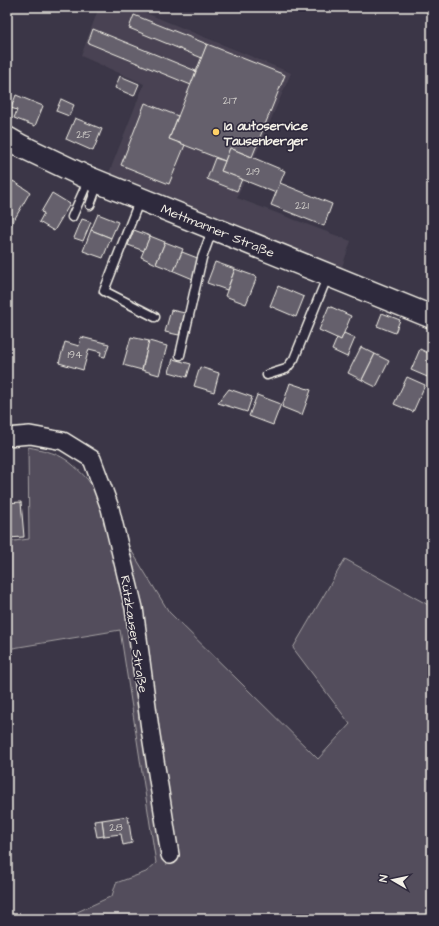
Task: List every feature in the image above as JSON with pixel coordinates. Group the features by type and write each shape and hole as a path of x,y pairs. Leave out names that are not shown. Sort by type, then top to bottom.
{"street":[{"name":"Mettmanner Straße","path":"7,138 94,180 432,317"},
{"name":"Rützkauser Straße","path":"7,437 30,435 63,441 92,459 110,508 134,608 150,729 170,855"}],"lane":[{"path":"90,205 94,180"},
{"path":"72,217 94,180"},
{"path":"140,198 104,291 155,317"},
{"path":"180,355 202,258 213,228"},
{"path":"267,375 286,369 294,359 328,274"}],"shaded area":[{"path":"99,7 136,7 141,11 291,73 237,198 351,241 341,270 107,178 144,84 81,56"},
{"path":"28,447 48,451 62,457 74,466 88,480 169,612 318,759 350,724 293,648 345,559 432,607 432,919 62,919 112,896 116,883 146,872 156,863 120,630 7,649 7,542 29,539"}],"building":[{"path":"134,15 207,44 202,58 129,28"},
{"path":"93,29 196,71 191,85 88,43"},
{"path":"207,44 285,75 252,157 230,148 225,161 169,139"},
{"path":"120,76 139,84 134,96 115,88"},
{"path":"16,95 43,106 35,126 14,118 17,110 11,108"},
{"path":"61,99 74,105 69,116 56,111"},
{"path":"145,103 178,116 169,139 185,145 169,184 121,165"},
{"path":"75,118 102,129 93,151 66,139"},
{"path":"230,148 285,171 276,193 221,171"},
{"path":"215,158 225,161 221,171 242,179 237,191 207,179"},
{"path":"13,181 30,192 10,227 7,225 7,191"},
{"path":"280,183 332,204 324,226 271,205"},
{"path":"52,193 70,204 54,231 39,222 44,213 41,212"},
{"path":"98,214 118,222 111,238 91,230"},
{"path":"82,219 91,222 83,241 74,238"},
{"path":"91,230 111,238 103,258 83,251"},
{"path":"134,230 150,236 144,251 128,245"},
{"path":"150,236 165,242 156,264 141,257"},
{"path":"165,242 183,249 174,271 156,264"},
{"path":"182,252 200,259 193,279 174,271"},
{"path":"215,262 235,269 227,290 207,283"},
{"path":"235,269 257,277 246,304 225,296"},
{"path":"278,286 304,297 296,317 270,306"},
{"path":"329,306 351,316 341,340 319,330"},
{"path":"171,310 185,313 179,335 165,332"},
{"path":"382,313 400,320 395,333 377,326"},
{"path":"344,333 355,338 347,357 332,350 337,338 341,340"},
{"path":"81,337 109,344 105,357 100,356 101,352 89,349 83,370 59,363 65,342 79,346"},
{"path":"131,337 149,341 142,370 123,365"},
{"path":"149,341 167,346 159,375 142,370"},
{"path":"361,347 375,354 362,380 348,373"},
{"path":"420,349 432,355 432,379 411,370"},
{"path":"375,354 389,361 376,387 362,380"},
{"path":"173,359 191,364 187,377 169,372"},
{"path":"200,367 219,373 214,392 194,386"},
{"path":"407,377 425,385 413,412 394,404"},
{"path":"290,383 311,390 302,415 282,407"},
{"path":"229,389 252,397 247,412 218,403"},
{"path":"257,395 281,404 273,425 249,416"},
{"path":"21,502 24,537 7,538 7,503"},
{"path":"128,816 132,843 123,845 121,834 104,836 102,820"},
{"path":"102,820 104,836 97,837 94,821"}],"place":[{"name":"1a autoservice Tausenberger","path":"216,132"}]}
